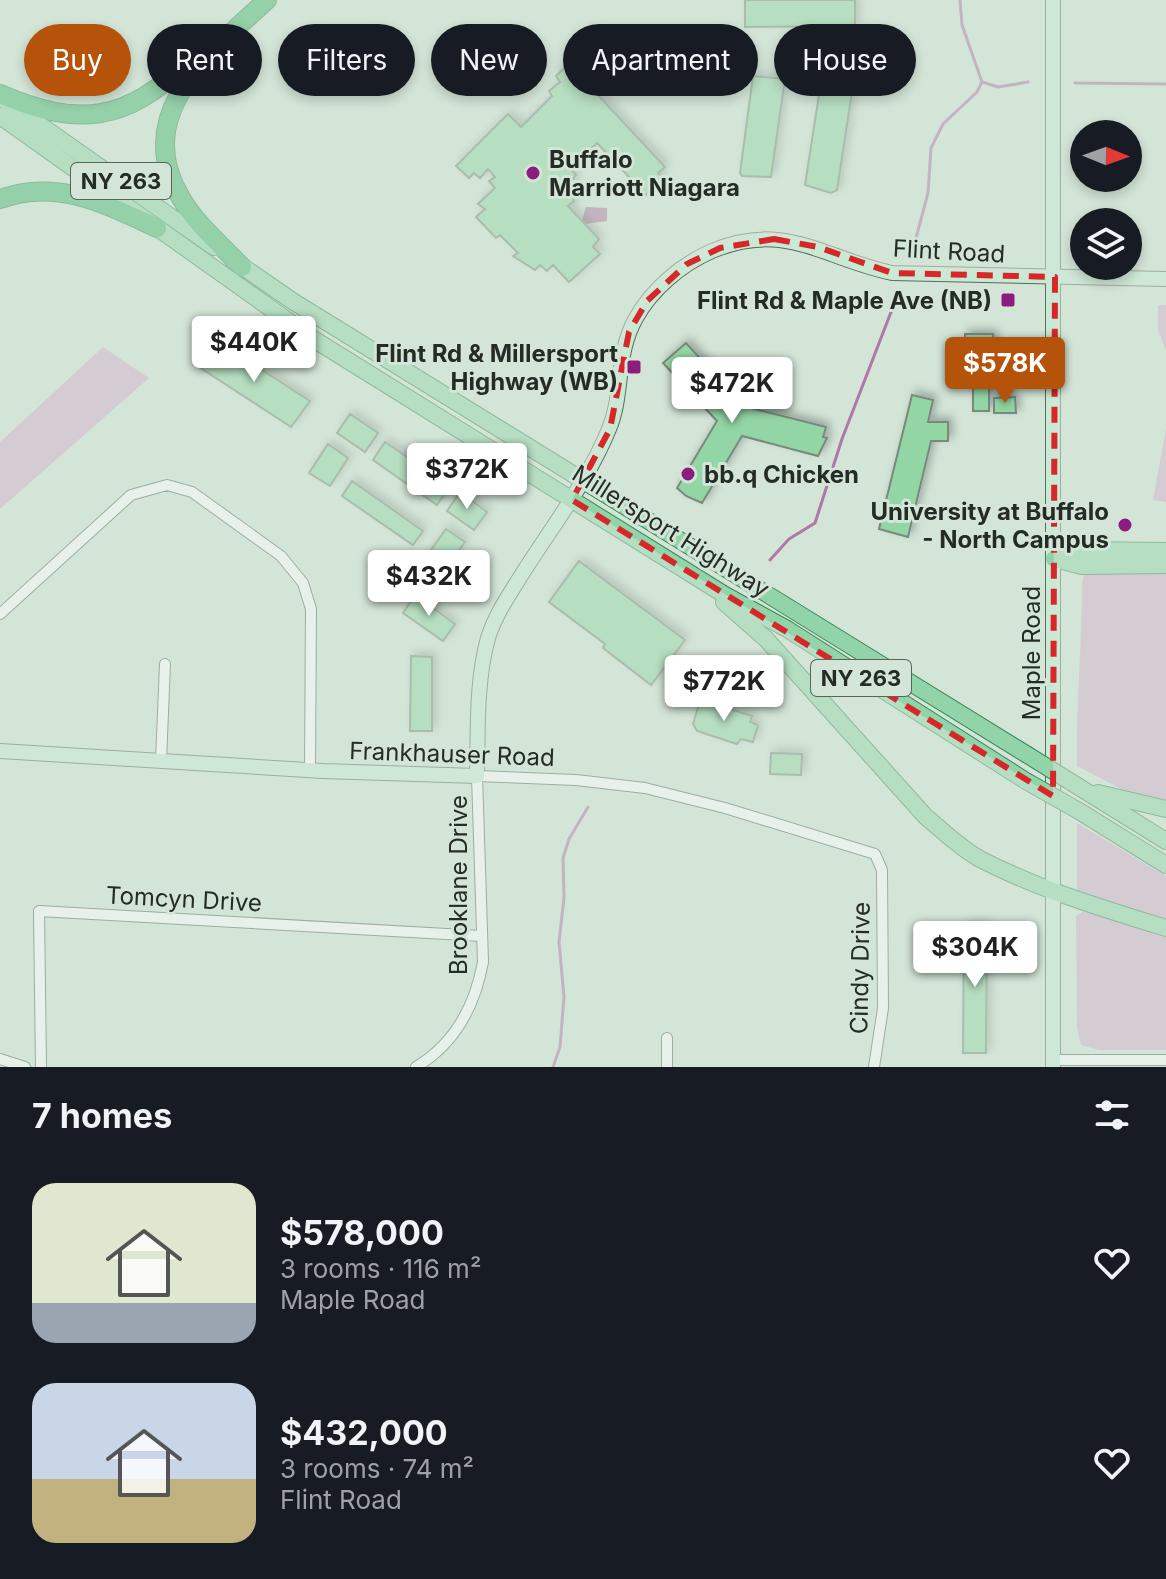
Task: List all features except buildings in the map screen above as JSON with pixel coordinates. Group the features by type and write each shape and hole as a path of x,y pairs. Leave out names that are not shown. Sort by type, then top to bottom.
{"highway":[{"path":"0,96 55,114 99,116 117,111 161,88 250,0"},
{"path":"242,267 180,197 172,179 166,138 182,85 196,65 267,0"},
{"path":"0,199 30,190 69,191 157,228"}],"main road":[{"name":"Millersport Highway","path":"0,96 242,267 583,482 1166,841"},
{"name":"Millersport Highway","path":"0,116 348,362 695,576 787,629 1026,781 1166,865"},
{"path":"1054,559 1082,550 1166,551"},
{"path":"1054,559 1082,566 1166,565"},
{"path":"695,576 766,639 926,817 977,858 1166,928"},
{"path":"1079,787 1166,809"}],"street":[{"name":"Maple Road","path":"1053,0 1053,1064"},
{"name":"Flint Road","path":"477,776 480,691 488,637 496,614 557,517 572,500 610,429 622,356 637,317 660,287 687,264 709,252 753,241 787,240 818,247 861,265 892,273 1166,279"},
{"path":"0,614 131,495 167,485 192,492 281,556 303,583 311,609 310,770"},
{"path":"161,761 165,664"},
{"name":"Frankhauser Road","path":"0,751 310,770 596,782 678,795 866,849 878,858 882,870"},
{"name":"Brooklane Drive","path":"416,1067 452,1036 468,1012 478,985 482,936 477,776"},
{"name":"Cindy Drive","path":"874,1067 883,1008 882,870"},
{"name":"Tomcyn Drive","path":"41,1067 39,911 482,936"},
{"path":"667,1038 667,1067"},
{"path":"0,1059 25,1067"},
{"path":"1053,1064 1166,1060"}],"highlighted area":[{"path":"774,239 818,247 892,273 1055,277 1053,796 572,500 610,429 629,332 647,301 687,264 720,248"}],"shaded area":[{"path":"586,207 607,208 607,221 585,224 582,220"},
{"path":"1158,305 1166,305 1166,350 1158,330"},
{"path":"103,347 149,378 0,509 0,442"},
{"path":"1166,429 1166,502 1153,500"},
{"path":"1104,572 1166,573 1166,803 1133,795 1077,766 1082,584 1084,575"},
{"path":"1077,823 1166,876 1166,922 1077,890"},
{"path":"1089,908 1166,936 1166,1050 1099,1050 1081,1045 1077,1028 1076,916"}],"waterway":[{"path":"960,0 962,25 982,82 998,87 1028,82"},
{"path":"912,253 928,193 931,148 943,124 977,92 982,82"},
{"path":"1075,83 1166,84"},
{"path":"770,560 789,539 815,523 842,439 898,294"},
{"path":"553,1067 560,1047 564,997 559,942 564,898 563,858 569,839 588,807"}],"place":[{"name":"Buffalo Marriott Niagara","path":"533,173"},
{"name":"Flint Rd & Maple Ave (NB)","path":"1008,300"},
{"name":"Flint Rd & Millersport Highway (WB)","path":"634,367"},
{"name":"bb.q Chicken","path":"688,474"},
{"name":"University at Buffalo - North Campus","path":"1125,525"}]}
